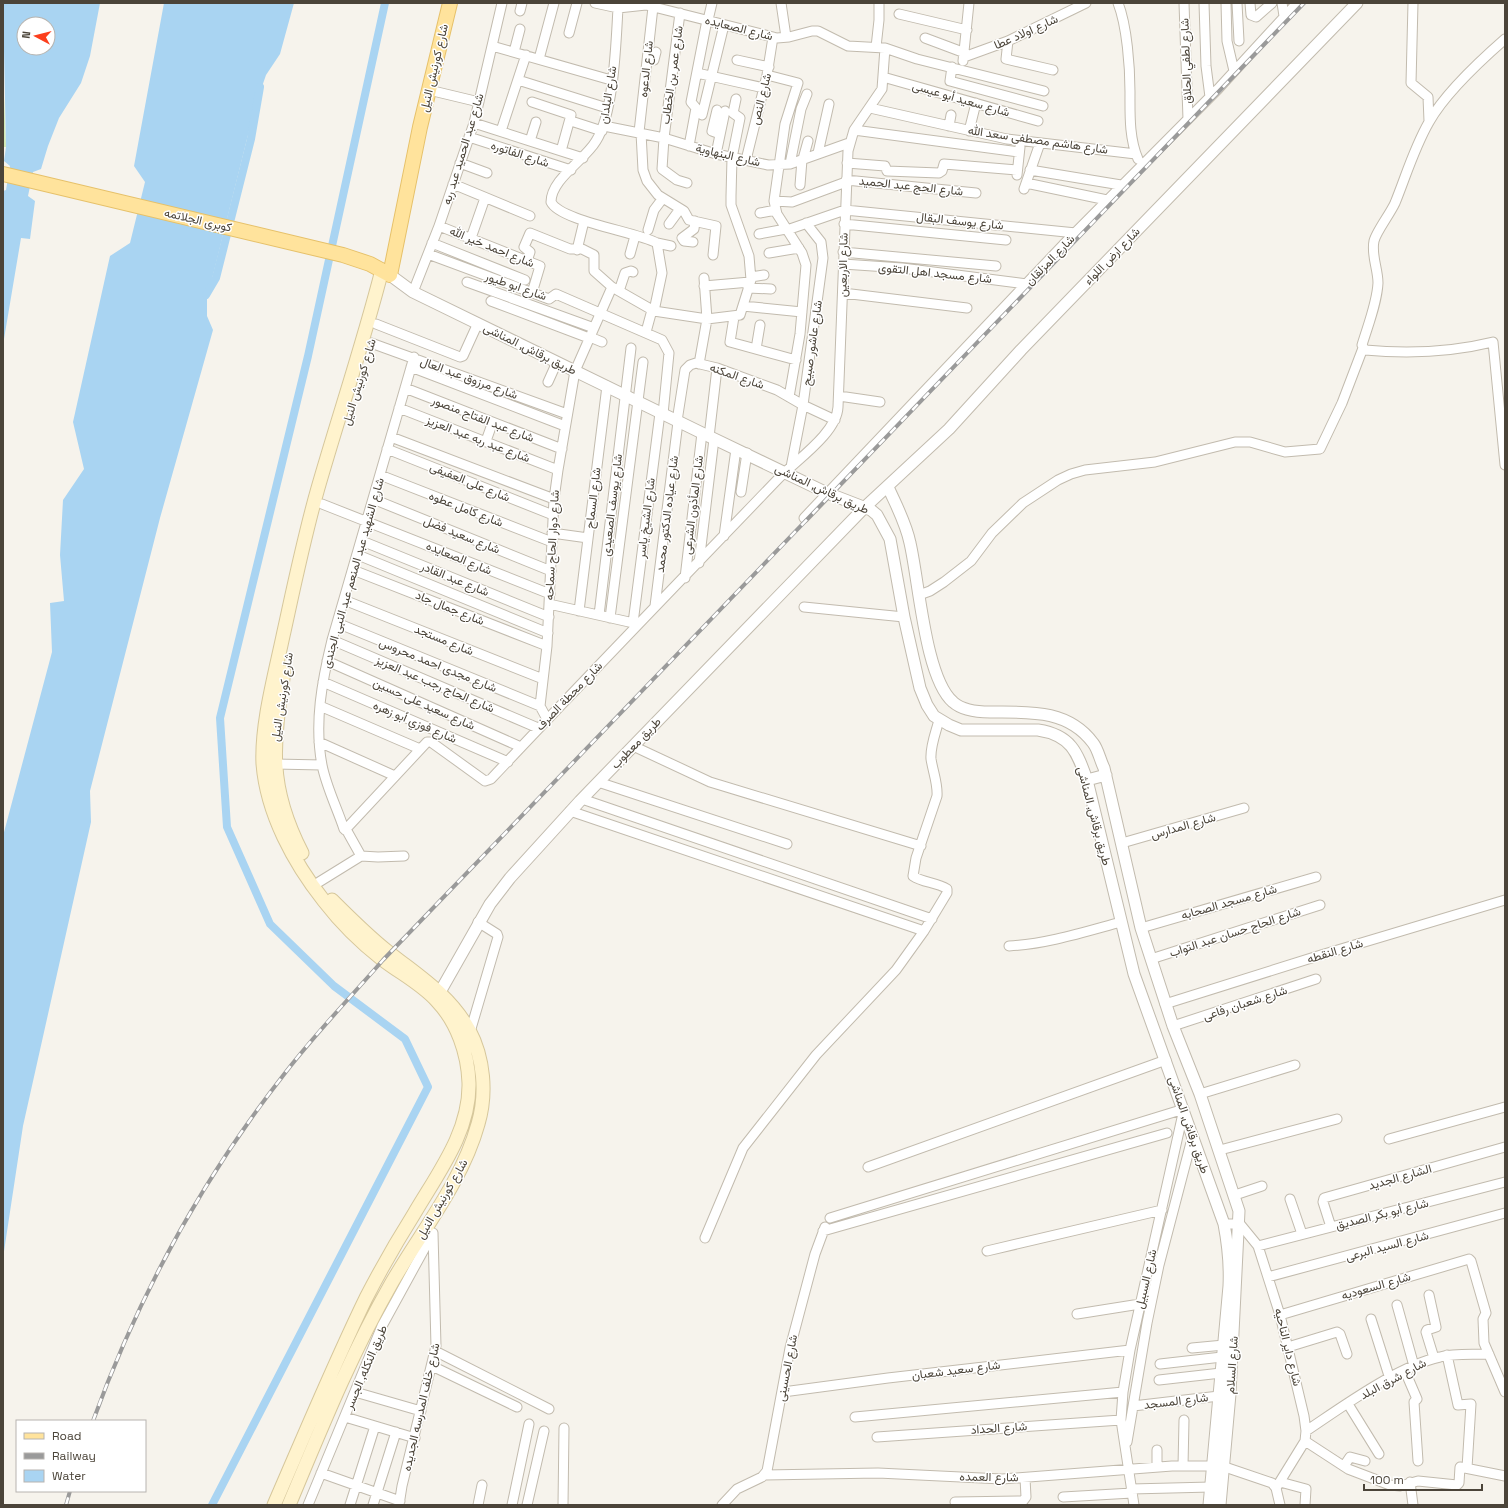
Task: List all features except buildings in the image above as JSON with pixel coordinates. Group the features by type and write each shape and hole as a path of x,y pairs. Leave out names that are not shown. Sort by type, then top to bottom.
{"main road":[{"name":"شارع كورنيش النيل","path":"356,381 371,343 376,324 421,92 443,3"},
{"name":"شارع كورنيش النيل","path":"360,935 319,882 302,852 278,790 275,764 269,737 291,601 322,488 356,381 386,273 450,3"},
{"name":"كوبرى الجلاتمه","path":"5,174 357,260 386,273"},
{"name":"شارع كورنيش النيل","path":"289,1505 367,1330 391,1285 465,1160 479,1122 482,1102 481,1062 470,1032 452,1004 439,996 360,935 325,903 291,850 271,803 263,764 322,504 322,488"},
{"name":"شارع كورنيش النيل","path":"274,1505 336,1360 367,1296 450,1153 464,1119 469,1083 464,1053 456,1030 439,996"}],"street":[{"name":"شارع عبد الحميد عبد ربه","path":"413,292 439,226 474,123 502,3"},
{"path":"539,59 554,3"},
{"path":"569,33 577,3"},
{"name":"شارع الصعايده","path":"595,3 618,8 640,4 653,6 773,37 786,37 812,31 825,34 848,46 885,48 917,59 1044,91"},
{"path":"689,146 696,108 691,102 707,20 712,3"},
{"path":"781,3 786,37"},
{"path":"876,47 879,3"},
{"path":"969,3 964,55 949,80 1043,106"},
{"name":"شارع اولاد عطا","path":"964,55 1008,41 1086,3"},
{"path":"1118,3 1125,26 1132,134 1136,154 1141,166"},
{"name":"شارع لطفي الحلاق","path":"1184,3 1188,119"},
{"path":"1204,3 1206,66 1210,97"},
{"path":"1226,3 1227,41 1234,71"},
{"path":"1237,3 1239,41"},
{"path":"1250,3 1250,12 1255,17 1259,16 1272,3"},
{"path":"1282,3 1284,16"},
{"name":"شارع المزلقان","path":"804,518 944,368 1210,97 1297,3"},
{"name":"شارع ارض اللواء","path":"864,504 885,489 949,429 1021,350 1357,3"},
{"path":"1414,3 1411,83 1428,97 1429,121"},
{"name":"شارع الدعوه","path":"653,6 640,132 642,170 650,186 662,198 684,211 689,220 695,221"},
{"name":"شارع البلدان","path":"584,221 558,209 551,202 552,196 561,179 583,158 603,128 611,80 618,8"},
{"name":"شارع عمر بن الخطاب","path":"680,13 664,138 662,169 677,180 687,183"},
{"path":"899,14 967,30"},
{"path":"702,115 724,25"},
{"path":"514,52 520,29"},
{"name":"شارع النص","path":"746,160 768,71 773,37"},
{"path":"924,38 964,55"},
{"path":"919,595 930,591 944,582 971,561 992,533 1023,503 1058,480 1071,474 1085,470 1155,462 1235,442 1250,442 1285,452 1320,449 1342,402 1363,348 1362,345 1373,309 1378,284 1374,263 1374,239 1392,209 1405,174 1429,121 1454,90 1505,39"},
{"path":"1008,41 1007,60 1053,70"},
{"path":"492,46 611,80"},
{"name":"شارع الاربعين","path":"836,420 838,414 839,396 844,224 849,142 854,130 881,94 885,48"},
{"path":"647,60 654,60 656,52"},
{"path":"501,131 526,55"},
{"path":"737,60 798,83 785,124 778,165 775,205 786,230 799,248 806,265 802,312 790,397"},
{"path":"697,73 712,75 764,88"},
{"name":"شارع سعيد أبو عيسى","path":"883,77 1038,121"},
{"path":"518,80 607,108"},
{"path":"429,90 479,102"},
{"path":"790,164 802,109 807,94"},
{"path":"527,261 530,252 524,247 530,233 570,249 577,250 582,248 592,253 595,257 594,271 616,289 653,311 707,319 734,317 740,315 750,283 749,256 731,205 732,158 740,118 733,113 736,98"},
{"path":"532,102 570,114 572,116 562,151"},
{"path":"969,131 976,103"},
{"path":"818,154 829,104"},
{"name":"شارع هاشم مصطفى سعد الله","path":"870,108 969,131 1022,140 1136,154"},
{"path":"716,154 720,134 712,131 721,110"},
{"path":"949,126 951,115"},
{"name":"شارع البنهاوية","path":"571,121 603,128 640,132 732,158 778,165 790,164 803,160 849,142"},
{"path":"530,141 536,122"},
{"path":"474,123 583,158"},
{"path":"854,130 1019,152"},
{"name":"شارع الفاتوره","path":"469,137 571,170"},
{"path":"847,163 885,166 887,170 939,173 942,172 944,164 1017,173 1022,140"},
{"path":"800,185 803,160 808,141"},
{"path":"1040,142 1025,186 1108,200"},
{"path":"460,163 487,173"},
{"path":"1030,170 1121,186"},
{"path":"760,213 775,205 792,202 846,181"},
{"name":"شارع الحج عبد الحميد","path":"846,181 976,193"},
{"path":"453,184 530,216"},
{"path":"471,238 485,198"},
{"path":"648,230 654,210 662,198"},
{"path":"669,224 680,209"},
{"path":"759,234 786,230 845,210"},
{"name":"شارع يوسف البقال","path":"845,210 1076,233"},
{"path":"577,250 584,221 671,246"},
{"path":"693,242 684,241 682,238 694,229 695,221 716,226 713,255"},
{"name":"شارع عاشور صبيح","path":"788,469 803,405 823,258 821,242 806,223"},
{"path":"844,224 1006,240"},
{"name":"شارع احمد خير الله","path":"439,226 541,267 532,293"},
{"path":"630,254 635,236"},
{"path":"432,243 524,280"},
{"path":"646,332 662,274 657,243"},
{"path":"769,253 799,248"},
{"path":"844,252 996,266"},
{"name":"شارع ابو طيور","path":"428,254 532,293 550,299 555,294 601,312"},
{"name":"شارع مسجد اهل التقوى","path":"843,264 902,268 1027,284"},
{"path":"575,371 601,312 625,273 630,271 633,272"},
{"name":"طريق برقاش, المناشى","path":"386,273 413,292 638,402 741,451 788,469 828,493 842,499 864,504 877,515 890,539 904,617 920,688 927,705 934,716 939,720 961,730 1038,730 1050,732 1062,737 1071,745 1078,756 1087,780 1134,974 1193,1135 1224,1224 1227,1239 1230,1271 1219,1396 1217,1465 1211,1487 1209,1505"},
{"path":"750,283 764,275"},
{"path":"467,282 594,328"},
{"path":"699,364 707,319 704,282 750,283 771,289"},
{"path":"843,293 967,308"},
{"path":"491,301 602,342"},
{"path":"743,306 802,312"},
{"name":"شارع الشيخ ياسر","path":"601,312 662,340 669,353 635,623"},
{"path":"734,317 730,341 796,360"},
{"path":"376,324 460,357 463,356 478,323"},
{"path":"756,349 760,325"},
{"path":"1363,348 1392,353 1416,352 1493,342 1505,465"},
{"name":"شارع مرزوق عبد العال","path":"371,343 414,357 567,414"},
{"name":"شارع يوسف الصعيدى","path":"599,615 631,348"},
{"name":"شارع الشهيد عبد المنعم عبد النبى الجندى","path":"361,856 345,830 322,765 319,742 320,706 323,682 332,640 358,555 414,357"},
{"path":"548,382 557,362"},
{"path":"610,618 643,362"},
{"name":"شارع المكنه","path":"678,421 685,370 693,364 717,368 778,390 803,405 836,420"},
{"path":"411,367 565,426"},
{"path":"699,563 709,436 717,368"},
{"name":"شارع دوار الحاج سماحه","path":"540,706 548,633 554,499 575,371"},
{"name":"شارع السماح","path":"579,610 607,386"},
{"name":"شارع عبد الفتاح منصور","path":"405,388 562,449"},
{"path":"839,396 880,402"},
{"name":"شارع عبد ربه عبد العزيز","path":"399,408 558,470"},
{"path":"788,469 813,446 836,420"},
{"name":"شارع عياده الدكتور محمد","path":"655,606 678,421"},
{"path":"486,441 491,427"},
{"name":"شارع المأذون الشرعى","path":"685,578 709,436"},
{"path":"391,437 554,499"},
{"name":"شارع على العفيفى","path":"388,449 553,515"},
{"path":"741,451 741,492"},
{"path":"724,536 741,451"},
{"name":"شارع محطة الصرف","path":"420,749 425,743 431,742 485,781 492,779 635,623 685,578 788,469"},
{"name":"شارع كامل عطوه","path":"380,475 552,537 588,538"},
{"name":"طريق برقاش, المناشى","path":"885,489 905,525 910,542 927,639 944,693 954,703 966,710 980,712 1032,712 1050,714 1067,720 1082,730 1094,744 1106,775 1142,928 1151,959 1165,1004 1200,1094 1235,1194 1240,1224"},
{"name":"شارع سعيد فضل","path":"373,499 551,572"},
{"name":"شارع الصعايده","path":"322,504 550,594"},
{"name":"طريق معطوب","path":"439,996 478,922 500,890 570,811 864,504"},
{"name":"شارع عبد القادر","path":"362,541 549,617"},
{"path":"358,555 548,633"},
{"name":"شارع جمال جاد","path":"353,570 547,646"},
{"name":"شارع مستجد","path":"344,600 543,679"},
{"path":"549,604 635,623"},
{"path":"804,607 904,617"},
{"name":"شارع مجدى احمد محروس","path":"337,623 540,706"},
{"name":"شارع الحاج رجب عبد العزيز","path":"332,640 538,728"},
{"name":"شارع سعيد على حسين","path":"327,661 521,747"},
{"name":"شارع فوزي أبو زهره","path":"323,682 508,762"},
{"path":"320,706 420,749 345,830"},
{"path":"540,706 547,719"},
{"path":"705,1238 743,1148 816,1055 896,970 924,932 947,893 947,889 913,876 938,790 931,759 932,745 939,720"},
{"path":"319,742 395,776"},
{"path":"633,746 710,782 921,846"},
{"path":"275,764 322,765"},
{"path":"1087,780 1106,775"},
{"path":"598,782 787,844"},
{"path":"582,799 932,919"},
{"name":"شارع المدارس","path":"1122,843 1244,808"},
{"path":"570,811 924,932"},
{"path":"319,882 361,856 404,856"},
{"name":"شارع مسجد الصحابه","path":"1142,928 1316,877"},
{"name":"شارع النقطه","path":"1165,1004 1321,955 1505,900"},
{"name":"شارع الحاج حسان عبد التواب","path":"1151,959 1320,905"},
{"path":"470,1032 498,936 478,922"},
{"path":"1009,946 1034,944 1121,922"},
{"name":"شارع شعبان رفاعى","path":"1173,1026 1316,979"},
{"path":"868,1167 1166,1060"},
{"path":"1200,1094 1296,1065"},
{"path":"1389,1139 1505,1107"},
{"name":"شارع السبيل","path":"1134,1505 1121,1420 1123,1392 1130,1350 1184,1110"},
{"name":"شارع الحسينى","path":"765,1475 768,1467 783,1392 790,1348 815,1254 823,1231 831,1215 1184,1110"},
{"path":"1220,1150 1337,1119"},
{"path":"823,1231 1168,1133"},
{"name":"شارع السبيل","path":"1126,1450 1141,1355 1158,1272 1193,1135"},
{"name":"الشارع الجديد","path":"1331,1227 1322,1202 1324,1198 1505,1147"},
{"name":"شارع أبو بكر الصديق","path":"1258,1246 1505,1182"},
{"path":"1235,1194 1262,1186"},
{"path":"1290,1199 1302,1234"},
{"path":"987,1251 1162,1210"},
{"name":"شارع خلف المدرسه الجديده","path":"399,1503 432,1366 437,1336 433,1233 434,1213"},
{"name":"شارع السيد البرعى","path":"1268,1278 1505,1213"},
{"path":"1224,1224 1240,1224"},
{"name":"شارع داير الناحيه","path":"1240,1224 1258,1246 1280,1315 1306,1430 1305,1441 1278,1485"},
{"name":"شارع السلام","path":"1220,1505 1217,1465 1230,1394 1240,1224"},
{"name":"طريق النكله, الجسر","path":"308,1505 382,1326 433,1233"},
{"name":"شارع السعوديه","path":"1280,1315 1466,1259 1471,1262 1486,1313 1483,1318 1484,1341 1489,1354"},
{"path":"1428,1295 1436,1327 1426,1332 1434,1358"},
{"path":"1076,1314 1140,1304"},
{"path":"1397,1305 1414,1366"},
{"path":"1371,1319 1390,1379"},
{"path":"1288,1347 1337,1332 1340,1334 1347,1354"},
{"path":"1192,1348 1224,1344"},
{"name":"شارع سعيد شعبان","path":"783,1392 888,1378 1130,1350"},
{"path":"435,1351 549,1408"},
{"path":"1489,1354 1501,1374 1505,1392"},
{"name":"شارع شرق البلد","path":"1306,1430 1414,1366 1434,1358 1447,1355 1489,1354"},
{"path":"1447,1355 1458,1405 1471,1404 1467,1468"},
{"path":"1160,1364 1222,1357"},
{"path":"432,1366 518,1408"},
{"path":"1405,1371 1417,1399 1414,1402 1418,1461"},
{"path":"1158,1380 1221,1373"},
{"path":"355,1392 421,1411"},
{"path":"855,1417 1123,1392"},
{"name":"شارع المسجد","path":"1133,1406 1219,1396"},
{"path":"1348,1404 1379,1454"},
{"path":"345,1416 415,1438"},
{"name":"شارع الحداد","path":"877,1438 1121,1420"},
{"path":"1183,1466 1184,1420"},
{"path":"512,1505 529,1424"},
{"path":"350,1505 375,1426"},
{"path":"563,1505 564,1428"},
{"path":"527,1505 544,1431"},
{"path":"373,1505 396,1432"},
{"path":"1305,1441 1344,1466 1394,1486 1421,1481 1456,1485 1459,1482 1460,1467 1505,1476"},
{"path":"1157,1450 1157,1467"},
{"path":"1344,1466 1350,1457 1365,1461"},
{"name":"شارع العمده","path":"765,1475 878,1473 1002,1479 1157,1467 1217,1465 1278,1485 1306,1489 1305,1505"},
{"path":"321,1473 377,1493 399,1503"},
{"path":"722,1505 737,1489 765,1475"},
{"path":"955,1502 1023,1501 1026,1497 1025,1478"},
{"path":"1410,1482 1413,1505"},
{"path":"478,1505 482,1485"},
{"path":"1278,1485 1280,1505"},
{"path":"1063,1497 1132,1491 1211,1487"}],"green space":[{"path":"3,70 6,147 3,147"}],"water":[{"path":"3,3 100,3 90,56 81,83 59,118 41,169 33,172 28,196 35,201 30,239 21,238 3,345 3,191 6,190 10,166 4,161 6,147"},
{"path":"164,3 294,3 280,54 266,75 255,107 207,299 207,316 213,330 160,518 90,791 91,822 23,1126 3,1258 3,836 52,652 50,603 64,601 60,555 63,500 84,469 73,422 110,256 130,243 145,182 134,166"}],"waterway":[{"path":"212,1505 428,1087 405,1039 334,986 270,924 227,827 220,718 308,356 385,3"},
{"path":"206,295 216,278 251,139 260,87"}],"railway":[{"path":"93,1420 130,1330 151,1285 198,1199 252,1117 306,1047 383,960 1304,3"},
{"path":"66,1505 70,1492"}]}
